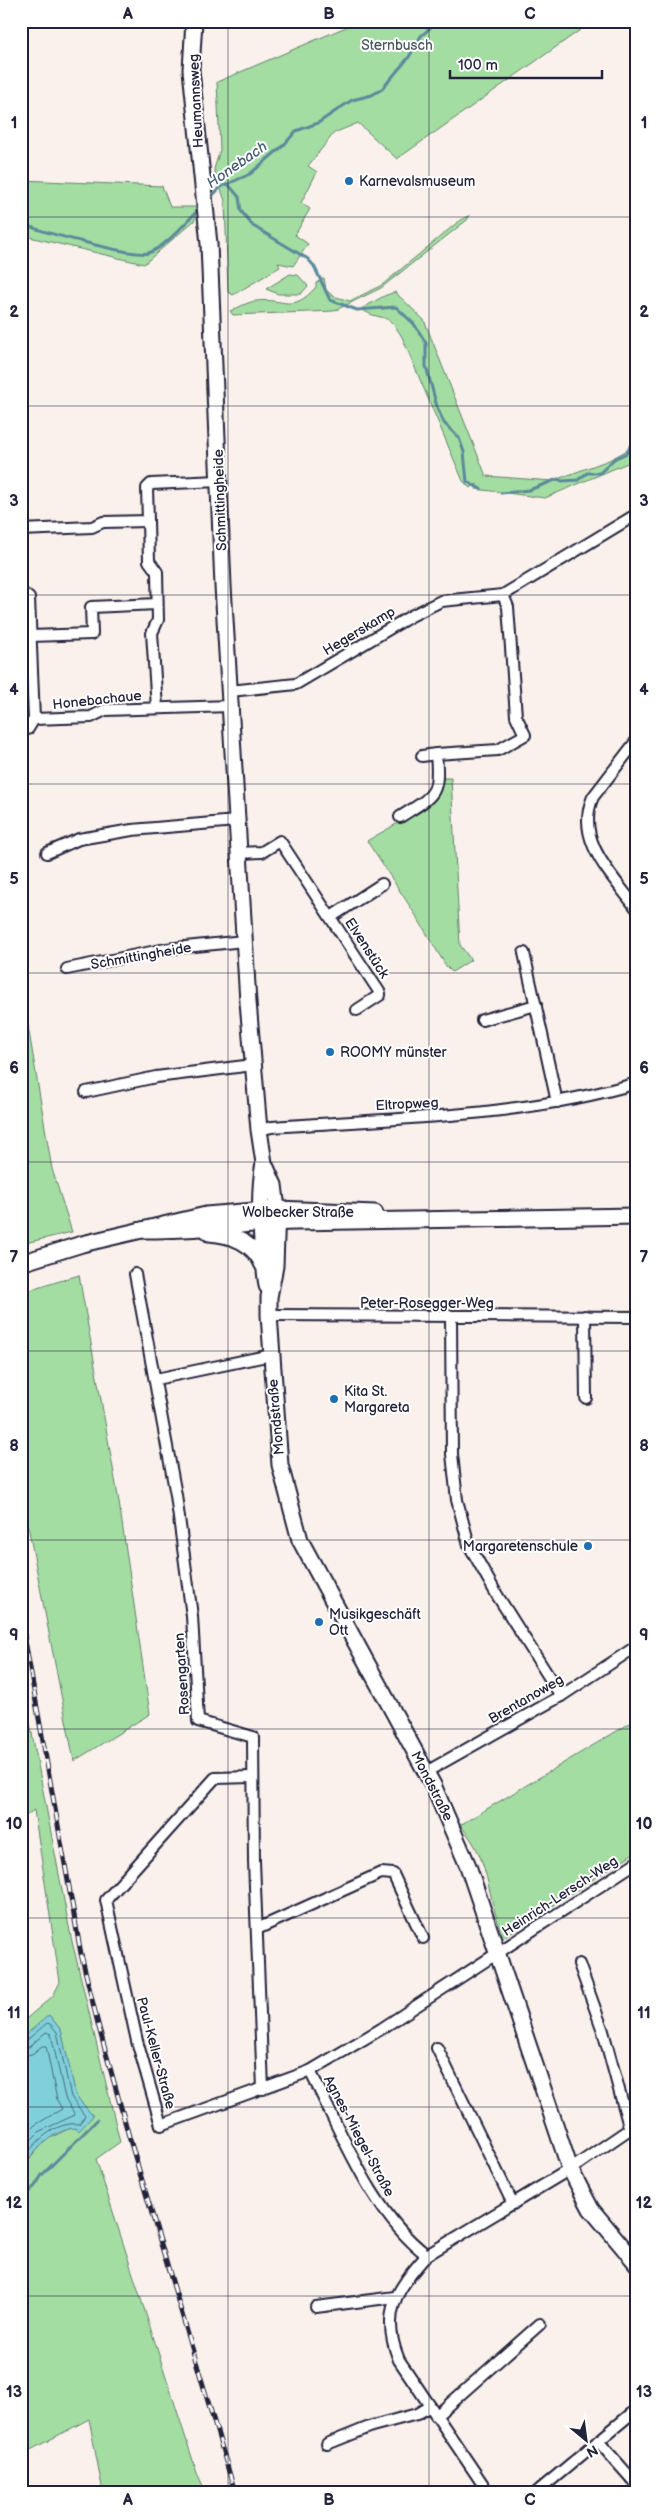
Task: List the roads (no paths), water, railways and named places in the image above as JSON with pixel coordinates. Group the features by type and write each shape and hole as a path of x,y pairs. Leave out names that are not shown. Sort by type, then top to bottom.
{"street":[{"name":"Heumannsweg","path":"194,21 191,70 202,186"},
{"name":"Schmittingheide","path":"202,186 206,212 238,852 258,1130 264,1163 274,1184 269,1216"},
{"name":"Honebachaue","path":"157,708 152,633 158,620 157,572 150,561 147,488 151,484 219,481"},
{"name":"Hegerskamp","path":"231,698 296,684 411,616 441,602 503,595 637,514"},
{"path":"21,530 92,528 103,522 148,521"},
{"name":"Honebachaue","path":"21,592 29,598 34,719 91,717 105,710 157,708 231,698"},
{"path":"422,756 498,750 525,735 516,716 508,607 503,595"},
{"path":"30,636 92,634 92,607 157,604"},
{"path":"21,729 28,729 34,719"},
{"path":"637,740 593,797 588,808 586,825 595,850 637,909"},
{"path":"400,817 426,800 437,786 439,780 436,754"},
{"path":"47,853 79,839 132,830 236,821"},
{"name":"Elvenstück","path":"238,852 262,852 280,841 380,993 380,995 357,1010"},
{"name":"Elvenstück","path":"331,917 382,884"},
{"name":"Schmittingheide","path":"67,969 166,949 244,941"},
{"path":"524,953 556,1102"},
{"path":"482,1020 536,1005"},
{"path":"86,1092 156,1077 253,1065"},
{"name":"Eltropweg","path":"258,1130 272,1126 475,1113 556,1102 637,1083"},
{"name":"Wolbecker Straße","path":"21,1262 82,1244 206,1215 456,1218 637,1216"},
{"name":"Wolbecker Straße","path":"142,1230 185,1230 269,1216"},
{"name":"Mondstraße","path":"269,1216 265,1269 269,1297 271,1355 280,1465 300,1540 426,1772 468,1866 570,2170 596,2217 637,2264"},
{"name":"Mondstraße","path":"269,1216 275,1266 269,1297"},
{"path":"185,1230 219,1234 241,1240 256,1252 265,1269"},
{"name":"Rosengarten","path":"135,1274 176,1495 192,1616 198,1721 253,1737 252,1777 256,1929 263,2089"},
{"name":"Peter-Rosegger-Weg","path":"269,1315 637,1317"},
{"path":"585,1316 586,1398"},
{"path":"451,1317 452,1454 457,1500 469,1545 496,1595 561,1696"},
{"path":"156,1379 271,1355"},
{"name":"Brentanoweg","path":"426,1772 561,1696 637,1646"},
{"name":"Paul-Keller-Straße","path":"252,1777 215,1778 106,1900 137,2041 161,2125 310,2071 381,2029 497,1952"},
{"name":"Heinrich-Lersch-Weg","path":"497,1952 637,1862"},
{"path":"256,1929 381,1873 393,1874 423,1938"},
{"path":"488,2492 399,2360 391,2341 390,2319 395,2297 408,2275 427,2255 570,2170 633,2127 603,2031 579,1964"},
{"path":"437,2048 513,2204"},
{"name":"Agnes-Miegel-Straße","path":"310,2071 377,2201 409,2242 427,2255"},
{"path":"316,2307 395,2297"},
{"path":"436,2416 540,2324"},
{"path":"328,2444 372,2426 418,2414 430,2406"},
{"path":"537,2492 637,2409"},
{"path":"598,2441 637,2485"}],"water":[{"path":"49,2015 61,2030 76,2096 93,2116 79,2131 75,2128 66,2130 44,2142 21,2169 21,2039"}],"waterway":[{"name":"Honebach","path":"210,198 221,187 250,174 284,145 296,131 318,123 352,100 372,95 382,89 409,57 421,36 438,21"},
{"path":"228,184 239,197 241,211 253,226 308,259 314,266 330,300 357,310 396,307 414,324 426,343 426,366 437,407 444,423 459,438 464,452 467,482 481,489"},
{"name":"Honebach","path":"21,223 65,237 106,247 148,253 168,240 200,208"},
{"path":"501,493 529,490 558,479 562,481 578,480 587,473 600,473 614,459 627,453 630,446 637,443"},
{"path":"21,2199 35,2186 42,2175 97,2120"}],"railway":[{"path":"21,1618 81,1954 98,2024 130,2140 235,2492"}],"place":[{"name":"Karnevalsmuseum","path":"349,181"},
{"name":"ROOMY münster","path":"330,1052"},
{"name":"Kita St. Margareta","path":"334,1399"},
{"name":"Margaretenschule","path":"588,1546"},
{"name":"Musikgeschäft Ott","path":"319,1622"}],"park label":[{"name":"Sternbusch","path":"397,45"}]}
